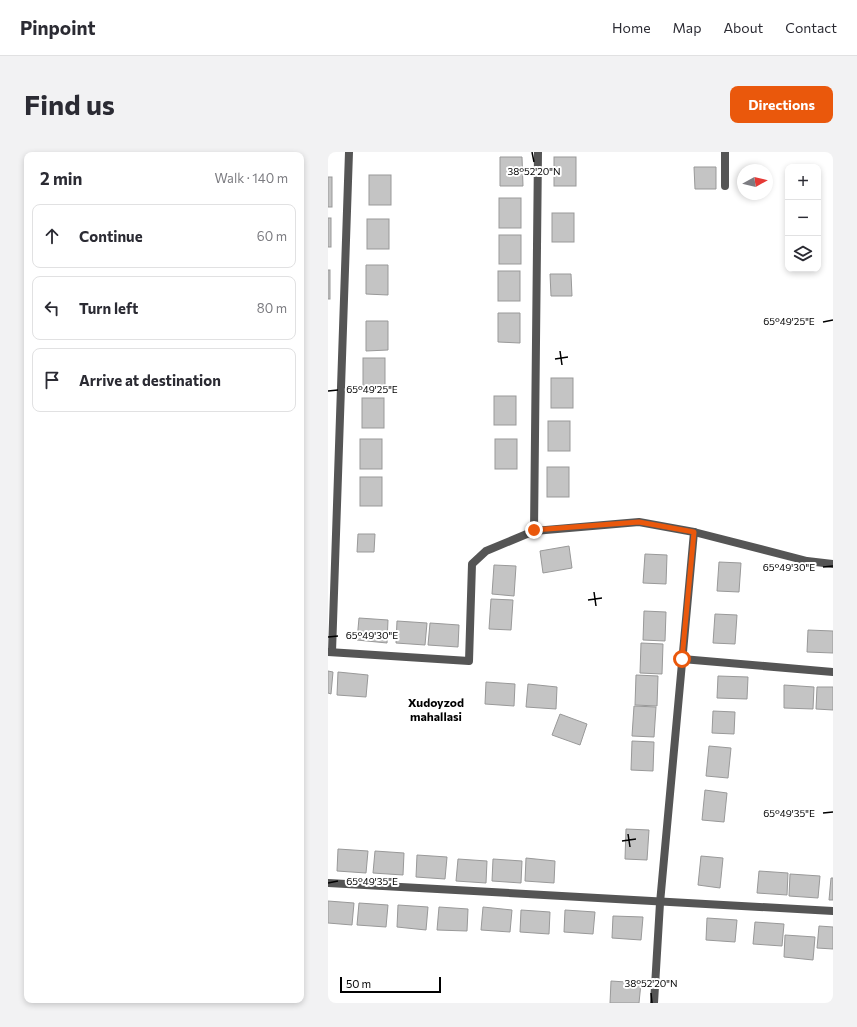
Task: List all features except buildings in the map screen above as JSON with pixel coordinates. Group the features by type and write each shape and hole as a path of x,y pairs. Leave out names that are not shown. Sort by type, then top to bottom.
{"street":[{"path":"349,152 330,652 469,661 472,564 486,551 534,530 639,522 694,532 807,562 833,564"},
{"path":"534,530 538,152"},
{"path":"725,152 725,186"},
{"path":"654,1003 660,902 694,532"},
{"path":"682,659 833,672"},
{"path":"328,883 833,912"}],"district":[{"name":"Xudoyzod mahallasi","path":"436,710"}],"route":[{"path":"534,530 639,522 694,532 682,659"}]}
